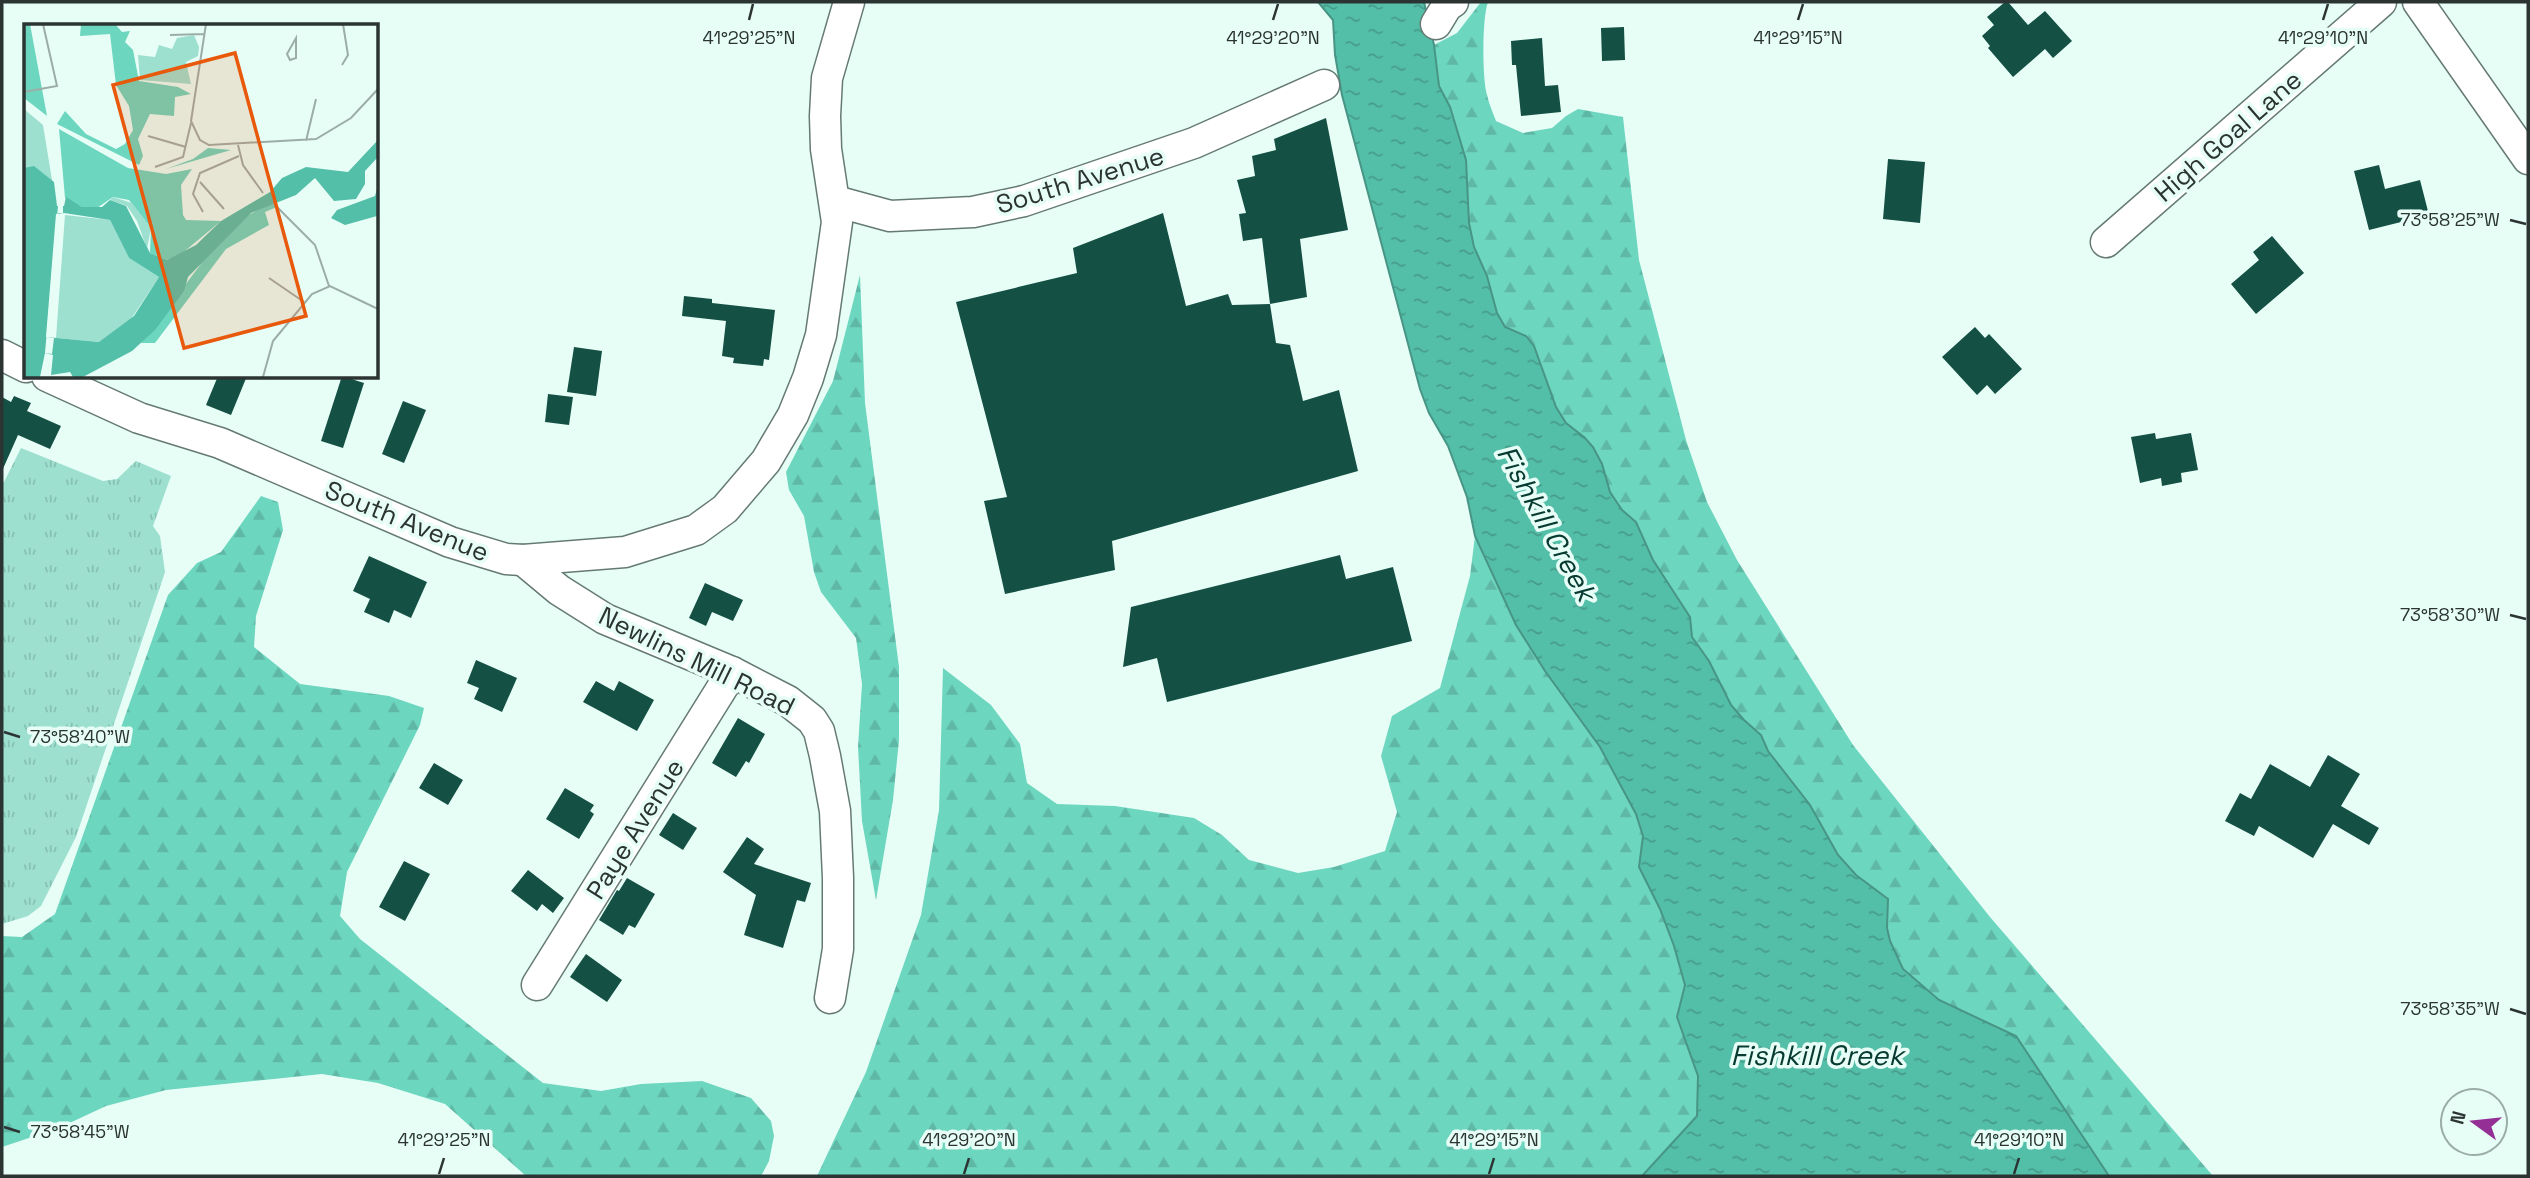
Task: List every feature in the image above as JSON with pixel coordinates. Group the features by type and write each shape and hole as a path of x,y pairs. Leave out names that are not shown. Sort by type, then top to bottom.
{"street":[{"path":"835,201 827,149 827,78 849,2"},
{"name":"High Goal Lane","path":"2106,242 2381,2"},
{"path":"2418,2 2528,159"},
{"name":"South Avenue","path":"51,378 139,418 220,443 450,542 506,559 625,552 696,530 733,499 766,461 793,415 821,335 837,222 835,201 890,216 973,212 1024,201 1194,143 1324,85"},
{"path":"2,355 24,366"},
{"name":"Newlins Mill Road","path":"523,560 559,590 605,620 733,672 788,701 812,720 819,730 835,811 838,949 830,998"},
{"name":"Paye Avenue","path":"537,985 733,672"}],"green space":[{"path":"1481,2 1488,2 1484,34 1484,76 1496,121 1523,133 1552,128 1578,109 1623,117 1639,260 1686,440 1707,502 1737,560 1853,745 1990,917 2213,1176 2109,1176 2016,1036 1939,1000 1903,969 1887,928 1888,899 1856,875 1838,855 1810,805 1768,751 1761,735 1731,705 1709,661 1692,637 1690,617 1653,560 1636,523 1622,510 1610,492 1602,464 1584,437 1566,423 1556,407 1539,358 1526,336 1505,327 1497,313 1487,276 1474,247 1469,223 1466,160 1450,107 1439,86 1434,45 1457,33"},
{"path":"860,275 865,403 899,667 899,740 893,800 876,900 862,821 858,747 862,684 856,638 821,592 814,572 804,516 789,490 786,472 833,381"},
{"path":"21,448 103,481 117,479 136,461 171,476 153,526 160,536 165,572 76,837 41,906 28,916 2,924 2,482"},
{"path":"261,496 278,502 283,530 256,616 254,647 300,684 389,696 424,708 420,725 347,872 340,916 360,939 543,1083 601,1091 641,1084 702,1081 751,1098 771,1121 774,1136 769,1161 761,1176 526,1176 445,1104 378,1083 322,1074 166,1090 106,1106 59,1128 2,1147 2,936 22,937 55,914 168,595 197,563 221,552"},
{"path":"1475,536 1516,625 1545,671 1600,747 1636,814 1643,836 1639,867 1660,909 1685,985 1677,1017 1698,1076 1697,1116 1642,1176 817,1176 866,1072 921,915 939,810 943,668 991,705 1020,744 1027,783 1057,804 1115,806 1194,818 1222,835 1249,860 1298,873 1334,867 1385,851 1397,812 1381,756 1392,716 1440,688 1470,576"}],"water":[{"name":"Fishkill Creek","path":"1318,2 1424,2 1434,45 1439,86 1450,107 1466,160 1469,223 1474,247 1487,276 1497,313 1505,327 1526,336 1534,346 1556,407 1566,423 1593,447 1602,464 1610,492 1622,510 1636,522 1653,560 1690,617 1692,637 1709,661 1731,705 1761,735 1768,751 1810,805 1838,855 1856,875 1888,899 1887,928 1903,969 1939,1000 2016,1036 2109,1176 1642,1176 1697,1116 1698,1076 1677,1017 1685,985 1660,909 1639,867 1643,836 1636,814 1600,747 1545,671 1516,625 1475,536 1467,497 1448,446 1429,413 1420,389 1342,95 1335,55 1333,20"}],"building":[{"path":"2008,2 2028,25 2045,11 2072,41 2053,58 2045,49 2013,77 1988,48 1990,46 1982,36 1994,25 1987,17"},
{"path":"1624,27 1625,60 1602,61 1601,28"},
{"path":"1542,38 1545,86 1558,85 1561,112 1521,116 1516,65 1512,65 1511,41"},
{"path":"1326,118 1348,230 1300,239 1307,297 1270,304 1262,238 1243,241 1239,214 1246,213 1237,180 1255,176 1252,156 1276,150 1274,139"},
{"path":"1888,159 1925,162 1920,223 1883,219"},
{"path":"2379,165 2385,189 2420,180 2429,215 2369,230 2354,171"},
{"path":"1163,213 1186,306 1228,294 1232,305 1270,304 1276,343 1290,345 1303,401 1339,390 1358,471 1112,541 1115,570 1005,594 984,501 1007,497 956,302 1077,273 1073,248"},
{"path":"2272,236 2304,273 2256,314 2231,284 2259,260 2253,252"},
{"path":"684,296 712,299 712,303 775,310 769,360 764,359 763,366 733,363 734,358 722,356 726,321 682,316"},
{"path":"1975,327 1985,338 1989,334 2022,369 1995,394 1987,385 1977,395 1942,357"},
{"path":"574,347 602,351 596,396 567,392"},
{"path":"217,378 246,378 231,415 206,405"},
{"path":"341,378 364,383 343,448 321,441"},
{"path":"548,394 573,397 569,425 545,422"},
{"path":"14,396 31,403 27,411 61,426 50,449 18,435 2,471 2,397 11,402"},
{"path":"403,401 426,410 404,463 382,454"},
{"path":"2155,433 2156,439 2191,433 2198,470 2181,473 2182,482 2162,486 2161,478 2140,483 2131,437"},
{"path":"1340,555 1346,579 1393,567 1412,641 1167,702 1157,658 1123,667 1131,607"},
{"path":"369,556 427,582 411,618 394,610 389,623 364,612 370,599 353,591"},
{"path":"705,583 743,600 733,621 712,612 706,626 689,618"},
{"path":"476,660 517,678 502,712 474,699 479,688 467,683"},
{"path":"596,681 614,691 619,681 654,700 637,731 583,702"},
{"path":"738,718 765,734 749,763 746,761 736,777 712,763"},
{"path":"2328,755 2360,774 2341,806 2379,828 2369,845 2333,824 2313,858 2259,826 2254,836 2225,821 2240,793 2251,799 2270,764 2310,787"},
{"path":"434,763 463,780 448,805 419,788"},
{"path":"565,788 594,805 590,811 594,814 579,839 546,819"},
{"path":"673,813 697,828 683,850 659,835"},
{"path":"747,837 764,849 754,864 811,883 805,902 797,900 783,948 744,935 756,895 723,872"},
{"path":"404,861 430,874 405,921 379,907"},
{"path":"528,870 564,898 553,913 542,904 537,911 511,891"},
{"path":"627,878 655,894 635,928 629,925 623,935 599,920"},
{"path":"586,954 622,980 607,1002 570,977"}]}
